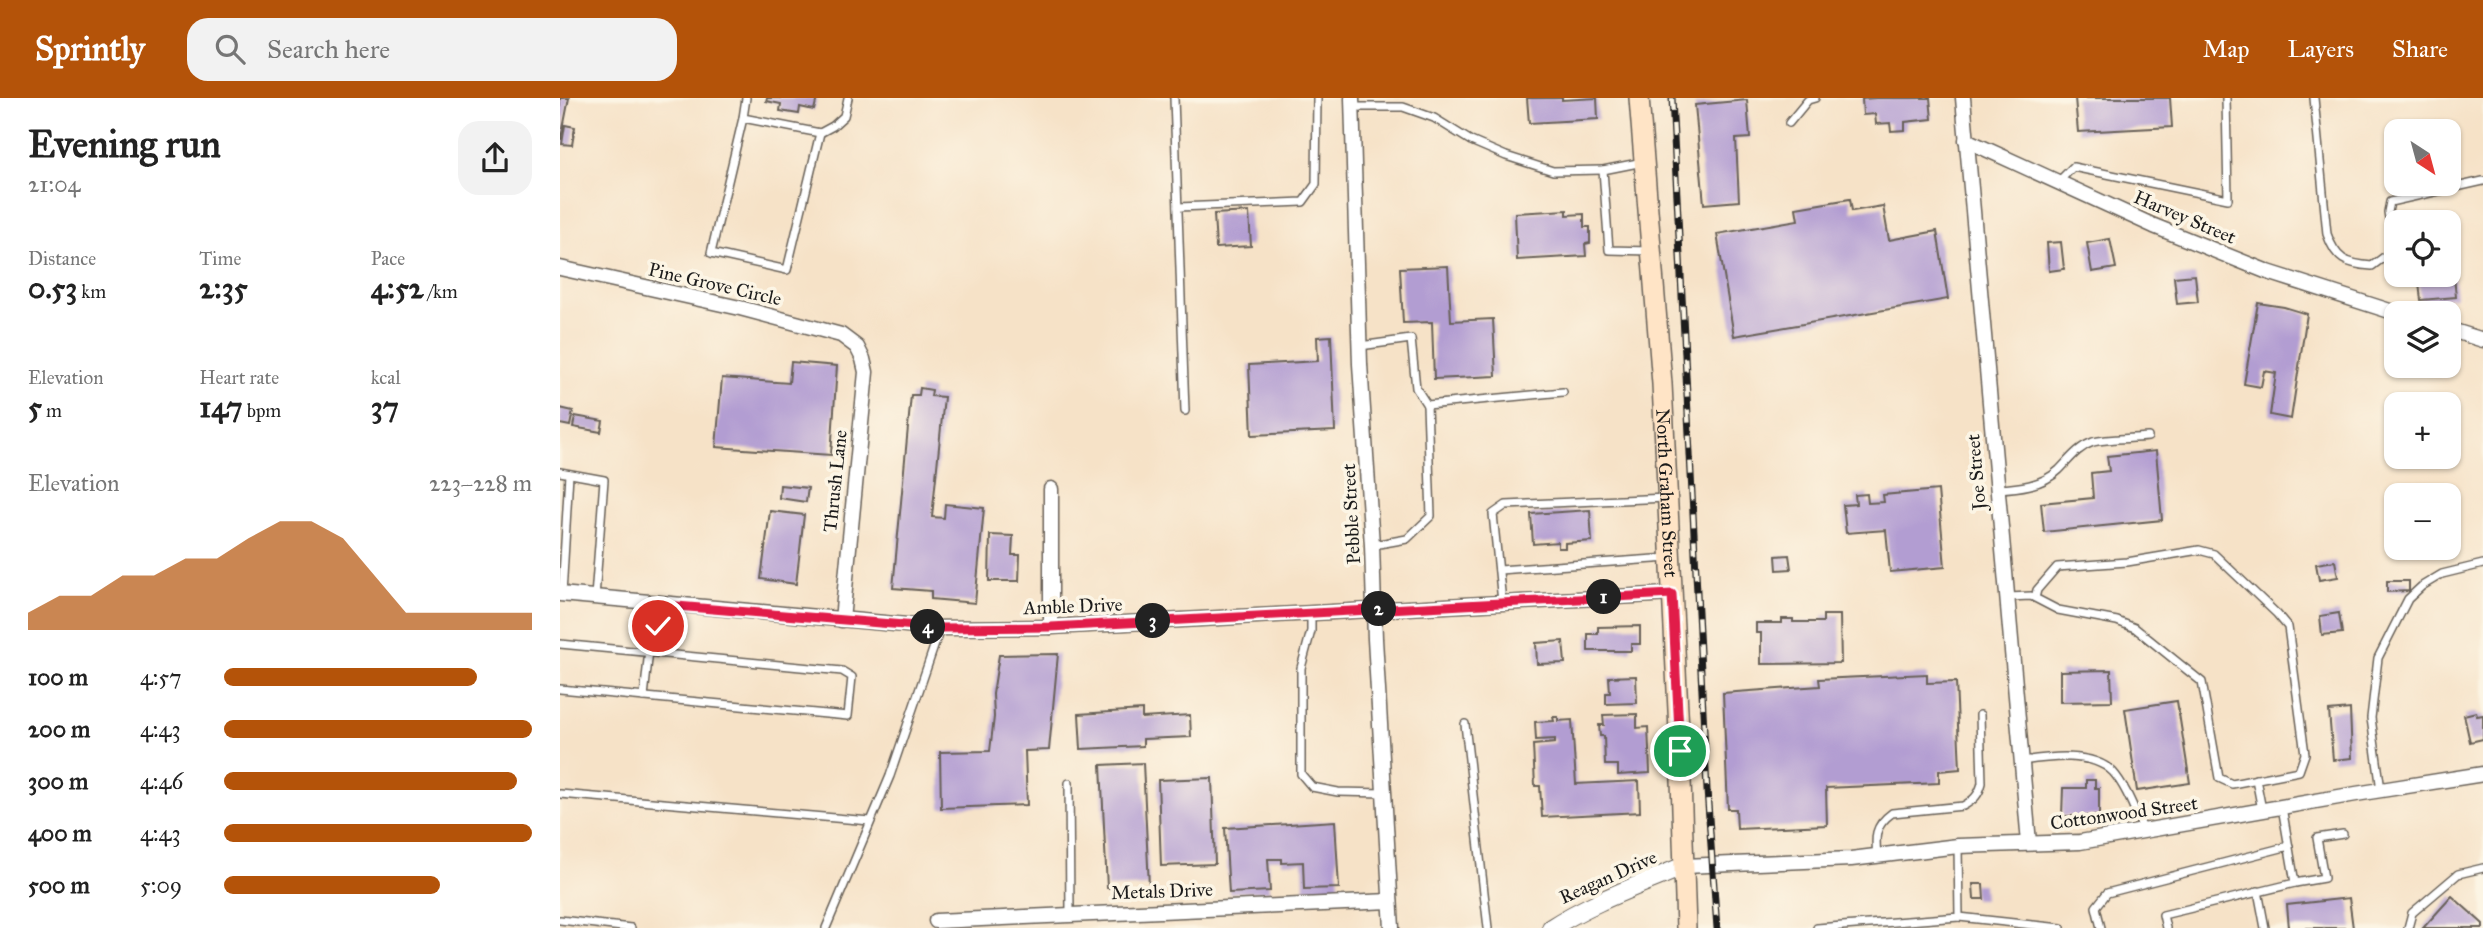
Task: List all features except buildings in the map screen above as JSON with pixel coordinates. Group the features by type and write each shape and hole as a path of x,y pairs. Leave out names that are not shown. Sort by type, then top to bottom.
{"main road":[{"name":"North Graham Street","path":"1639,98 1662,384 1686,928"}],"street":[{"name":"Joe Street","path":"1963,98 2029,843"},
{"name":"Pebble Street","path":"1352,102 1359,346 1392,928"},
{"name":"Harvey Street","path":"1966,140 2057,183 2268,272 2384,309"},
{"name":"Pine Grove Circle","path":"560,268 841,335 857,347"},
{"path":"2461,333 2483,340"},
{"name":"Thrush Lane","path":"842,620 866,372 857,347"},
{"path":"1051,489 1051,627"},
{"name":"Amble Drive","path":"561,594 595,598 652,612 842,620 940,628 1051,627 1672,594"},
{"name":"Cottonwood Street","path":"1684,866 1877,857 1958,846 2080,842 2483,774"},
{"name":"Reagan Drive","path":"1551,928 1581,909 1613,894 1684,866"},
{"name":"Metals Drive","path":"936,920 1390,901"}],"lane":[{"path":"746,98 711,253 788,270 820,133"},
{"path":"743,118 820,133 844,116 848,98"},
{"path":"1174,98 1185,411"},
{"path":"1178,207 1303,202 1316,184 1317,98"},
{"path":"1789,123 1808,100 1815,98"},
{"path":"2057,183 2073,167 2228,199 2226,98"},
{"path":"2314,98 2327,234 2332,248 2349,264 2372,266 2388,254 2392,237 2388,212 2390,202 2483,181"},
{"path":"1352,102 1402,107 1434,118 1471,141 1506,156 1553,171 1603,170 1643,162"},
{"path":"1603,170 1609,250 1651,251"},
{"path":"1359,346 1411,339 1416,388 1427,405 1431,516 1407,539 1372,545"},
{"path":"1427,405 1563,392"},
{"path":"1997,489 2023,487 2040,481 2057,472 2070,457 2093,442 2148,437"},
{"path":"560,472 604,480 595,598"},
{"path":"561,594 563,515 569,474"},
{"path":"1502,602 1493,514 1506,505 1667,498"},
{"path":"2007,597 2031,596 2058,610 2117,621 2135,628 2203,682 2219,778 2232,784 2299,771 2305,754 2288,627 2214,554 2199,550 2127,562 2057,567 2037,590 2035,598"},
{"path":"1499,570 1670,558"},
{"path":"2381,790 2371,718 2378,658 2408,599 2422,586 2442,574 2483,564"},
{"path":"644,697 649,651 645,638 646,623 652,612"},
{"path":"1311,613 1311,631 1301,668 1301,774 1312,786 1338,792 1385,793"},
{"path":"826,928 890,776 940,628"},
{"path":"560,644 842,671 852,677 848,716 560,689"},
{"path":"1877,857 1875,830 1882,820 1892,813 1963,806 1980,792 1980,715"},
{"path":"1465,724 1488,928"},
{"path":"2022,761 2076,758 2102,764 2113,773 2127,794 2144,831"},
{"path":"2256,779 2262,811"},
{"path":"1069,783 1070,914"},
{"path":"560,793 870,821"},
{"path":"2282,807 2295,883"},
{"path":"2166,928 2163,915 2258,891 2324,878 2317,838 2343,834"},
{"path":"1958,846 1959,917"},
{"path":"2101,928 2096,907 2107,894 2289,846"},
{"path":"2408,928 2412,913 2458,874 2483,868"},
{"path":"2258,891 2265,928"},
{"path":"1817,928 1902,925 1959,917 2061,928"},
{"path":"565,923 631,928"}],"railway":[{"path":"1672,98 1707,790 1717,928"}],"route":[{"path":"658,626 651,619 653,604 940,628 1051,627 1672,594 1680,751"}]}
